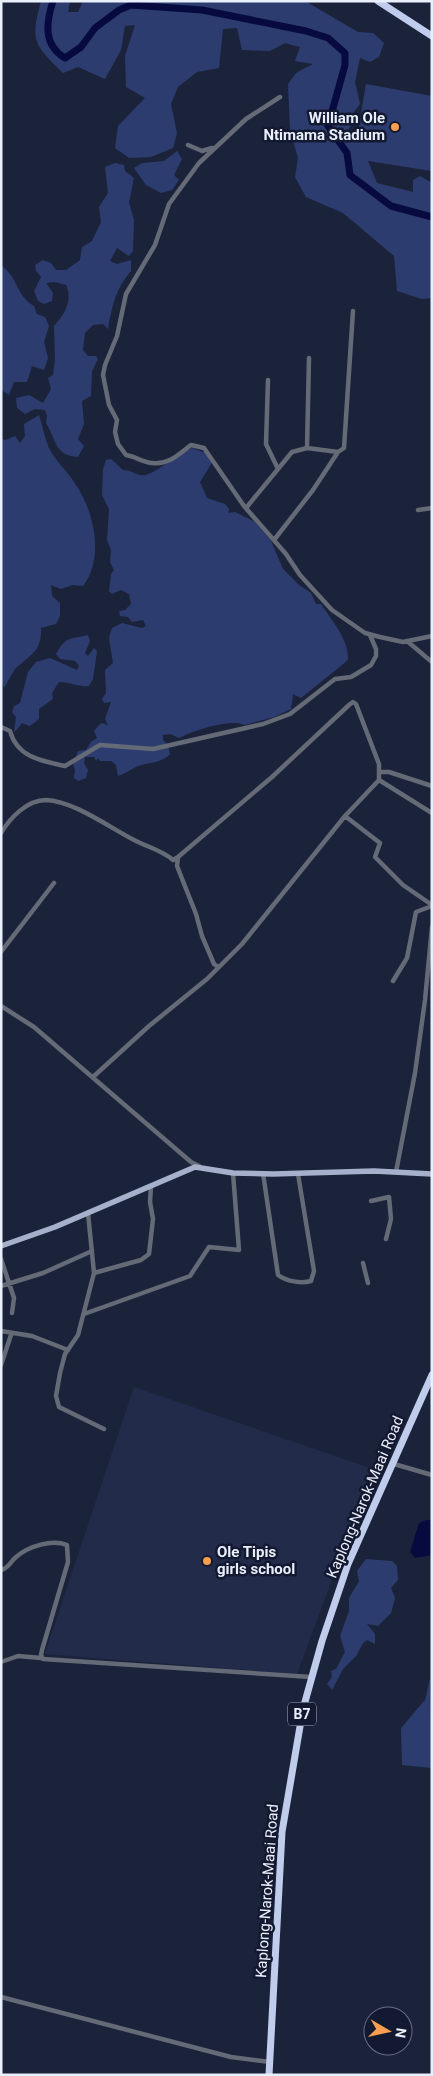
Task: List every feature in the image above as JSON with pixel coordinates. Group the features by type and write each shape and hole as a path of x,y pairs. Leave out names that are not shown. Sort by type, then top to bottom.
{"highway":[{"path":"378,1 432,36"},
{"name":"Kaplong-Narok-Maai Road","path":"269,2075 282,1832 298,1731 311,1676 348,1564 432,1375"}],"main road":[{"path":"1,1246 200,1167 206,1170 233,1173 263,1174 298,1174 323,1171 432,1174"}],"street":[{"path":"188,145 202,150 221,143 246,119 280,97"},
{"path":"213,147 169,204 155,244 126,294 117,336 105,365 104,375 109,405 117,420 116,437 122,451 126,455 139,457 151,463 171,460 191,445 202,446 208,451 246,508 326,604 370,635 407,641 432,636"},
{"path":"274,540 313,490 338,452 344,448 353,311"},
{"path":"307,448 309,358"},
{"path":"268,380 266,444 278,469"},
{"path":"246,508 292,452 307,448 338,452"},
{"path":"418,510 432,508"},
{"path":"1,727 10,731 13,743 24,752 42,762 65,766 100,745 152,749 263,724 290,714 335,680 351,677 371,665 376,656 376,649 370,635"},
{"path":"407,641 432,662"},
{"path":"1,833 8,823 32,803 45,800 58,802 88,815 173,860 272,777 351,703 356,704 381,772 379,780 345,816 242,944 93,1077"},
{"path":"381,772 389,772 432,786"},
{"path":"379,780 432,813"},
{"path":"345,816 380,843 375,857 378,863 403,885 432,906"},
{"path":"178,857 177,866 196,914 202,936 214,964 218,967"},
{"path":"1,952 54,883"},
{"path":"393,981 406,958 416,912 432,906"},
{"path":"396,1172 425,1000 432,927"},
{"path":"1,1006 34,1027 191,1162 200,1167"},
{"path":"84,1314 190,1276 209,1247 239,1250 233,1173"},
{"path":"263,1174 278,1275 288,1280 307,1282 311,1281 314,1271 298,1174"},
{"path":"94,1274 141,1260 149,1254 153,1219 150,1202 151,1186"},
{"path":"371,1201 389,1196 391,1219 386,1239"},
{"path":"88,1213 94,1274 78,1335 68,1350 56,1396 59,1407 104,1429"},
{"path":"1,1286 42,1272 92,1251"},
{"path":"1,1259 14,1298 12,1313"},
{"path":"363,1263 368,1283"},
{"path":"1,1331 32,1336 68,1350"},
{"path":"1,1365 11,1334"},
{"path":"394,1464 432,1474"},
{"path":"1,1570 7,1568 17,1556 50,1542 68,1545 68,1562 56,1598 41,1658"},
{"path":"1,1662 18,1656 311,1676"},
{"path":"1,1997 232,2057 270,2062"}],"shaded area":[{"path":"41,1 70,1 68,12 78,12 83,1 305,1 358,32 373,33 384,43 379,57 370,62 360,58 355,82 360,104 354,112 348,132 357,137 366,84 432,96 432,171 368,161 377,183 413,192 413,180 420,176 432,183 432,298 422,299 397,291 394,256 343,213 306,197 295,177 298,158 290,130 288,84 296,73 313,64 295,61 300,47 285,43 270,51 242,50 237,28 223,29 219,68 197,72 178,87 171,104 177,133 173,148 151,157 129,158 115,148 118,126 145,98 126,87 125,56 135,25 125,26 121,50 105,79 78,67 63,73 40,48 37,42 35,34"},
{"path":"177,151 182,159 174,175 179,180 172,190 161,193 146,185 134,168 142,163 164,161"},
{"path":"115,163 124,165 125,171 134,178 129,202 134,220 133,251 129,256 117,248 110,261 117,264 131,260 131,271 115,298 108,329 103,324 93,325 85,333 83,350 88,356 96,356 98,359 92,371 91,396 82,401 84,424 78,439 84,446 78,457 70,456 57,446 46,423 47,416 45,410 35,409 25,414 17,408 16,398 29,395 43,403 51,389 48,378 53,375 55,360 54,326 62,317 67,307 69,296 66,285 55,282 46,283 53,293 52,301 44,304 38,301 34,291 41,277 36,271 35,265 43,260 51,263 56,270 66,270 80,260 82,247 92,241 101,222 99,207 108,193 105,167"},
{"path":"1,265 11,275 28,302 34,306 37,314 45,317 49,326 44,342 48,358 44,370 32,366 27,382 14,382 9,395 1,390"},
{"path":"39,415 51,452 72,479 86,503 94,532 94,561 90,574 83,586 73,585 61,589 51,585 52,596 60,603 60,616 56,624 41,628 38,647 15,669 4,688 1,679 1,439 6,440 15,436 20,443 25,436 24,424"},
{"path":"192,448 206,453 213,461 200,482 207,498 225,504 229,509 228,513 235,512 255,522 271,541 283,569 299,585 311,593 316,604 321,604 334,623 343,637 348,652 348,660 301,698 293,694 291,709 274,717 245,725 239,723 222,724 179,738 170,734 163,735 163,740 168,745 170,754 162,760 140,765 118,776 116,765 111,761 100,761 98,758 96,761 94,757 85,757 84,763 88,770 86,778 78,781 74,778 75,770 73,764 78,751 86,750 91,742 97,738 94,731 101,723 108,725 105,719 111,702 104,703 102,699 106,693 105,670 113,663 109,638 112,628 122,623 142,628 146,626 143,620 132,622 128,617 120,616 119,611 125,610 131,604 129,594 121,590 112,594 109,591 111,574 114,570 110,562 111,550 107,540 109,509 102,495 103,469 106,460 111,459 123,470 146,475"},
{"path":"88,635 90,641 85,653 88,656 94,648 97,651 93,679 89,686 59,682 52,693 53,699 39,709 39,719 30,726 22,723 14,733 16,717 12,712 14,706 20,703 28,672 36,662 50,658 77,670 79,666 75,661 60,659 56,654 69,639"},
{"name":"Ole Tipis girls school","path":"134,1387 373,1469 297,1674 45,1654"},
{"path":"432,1520 432,1555 415,1558 410,1552 419,1523"},
{"path":"366,1559 392,1561 397,1566 398,1580 391,1588 395,1598 391,1613 378,1626 367,1624 375,1634 375,1644 367,1640 363,1643 356,1656 343,1669 332,1690 327,1684 332,1677 331,1671 336,1669 345,1652 340,1636 349,1611 349,1598 359,1581 357,1571"},
{"path":"430,1678 432,1768 402,1765 401,1728 425,1700"}],"waterway":[{"path":"53,1 48,33 53,47 65,58 81,47 95,28 119,10 131,5 202,10 306,31 328,38 345,53 345,65 328,126 347,153 350,175 391,206 432,217"}],"place":[{"name":"William Ole Ntimama Stadium","path":"395,127"},
{"name":"Ole Tipis girls school","path":"207,1561"}]}
